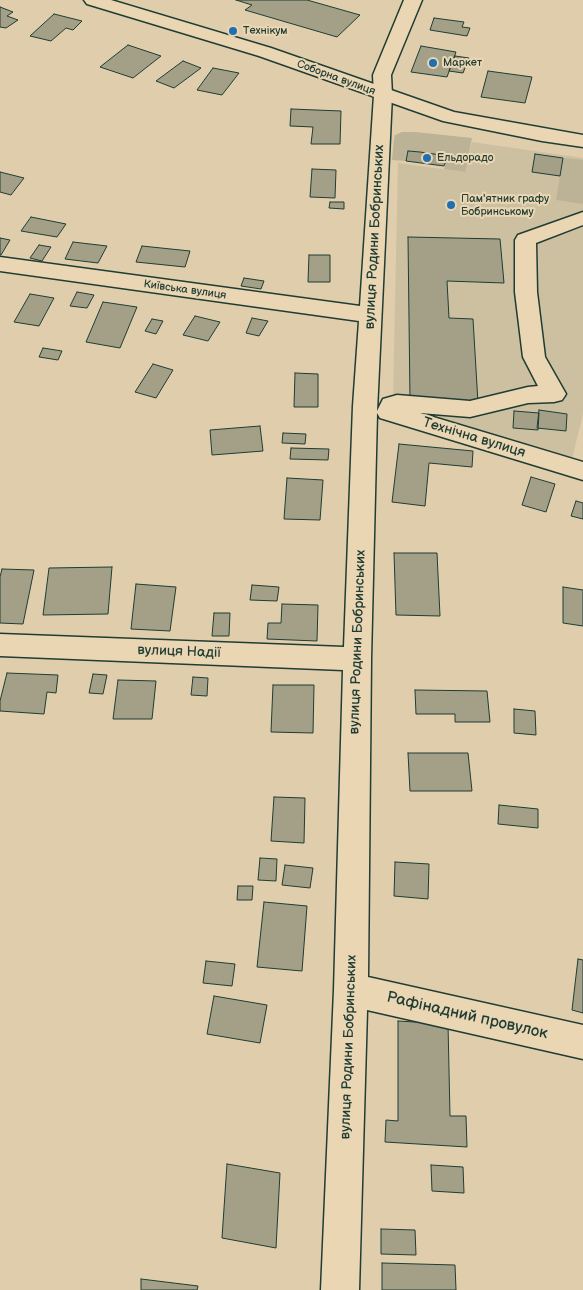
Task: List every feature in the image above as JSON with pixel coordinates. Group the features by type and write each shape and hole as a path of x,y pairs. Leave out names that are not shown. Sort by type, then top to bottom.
{"street":[{"name":"Соборна вулиця","path":"92,0 265,52 450,117 583,141"},
{"name":"вулиця Родини Бобринських","path":"340,1290 351,990 357,659 377,409 370,315 383,95 382,75 412,0"},
{"path":"377,409 397,403 470,409 528,395 554,394 534,357 526,292 526,240 583,218"},
{"name":"Київська вулиця","path":"0,264 370,315"},
{"name":"Технічна вулиця","path":"377,409 583,471"},
{"name":"вулиця Надії","path":"0,645 357,659"},
{"name":"Рафінадний провулок","path":"351,990 583,1042"}],"shaded area":[{"path":"402,132 472,138 465,172 444,169 448,156 408,151 406,161 392,160 395,135"},
{"path":"472,142 583,158 583,414 572,459 396,408 393,399 398,163 464,172"},
{"path":"563,158 583,160 583,204 556,200"}],"building":[{"path":"236,0 307,0 360,15 337,37 245,10 252,5"},
{"path":"0,7 13,12 7,16 18,20 6,28 0,27"},
{"path":"54,14 82,21 73,30 66,28 51,41 30,36"},
{"path":"434,18 464,22 462,27 470,28 467,36 430,30"},
{"path":"128,45 161,56 133,78 100,67"},
{"name":"Маркет","path":"421,46 456,52 447,77 411,72"},
{"path":"455,56 469,58 463,73 449,71"},
{"path":"183,61 201,68 174,88 156,81"},
{"path":"213,68 239,73 222,95 197,90"},
{"path":"488,71 532,77 525,103 481,97"},
{"path":"291,109 341,111 340,144 311,144 313,127 290,126"},
{"name":"Ельдорадо","path":"408,151 448,156 444,166 406,161"},
{"path":"535,154 563,158 560,176 532,172"},
{"path":"312,169 336,170 335,198 310,197"},
{"path":"0,172 24,178 11,195 0,192"},
{"path":"330,202 344,202 344,209 329,208"},
{"path":"31,217 66,224 57,237 21,231"},
{"path":"408,237 500,239 504,283 447,281 449,318 473,319 478,403 410,400"},
{"path":"0,238 10,240 1,255 0,255"},
{"path":"73,242 107,246 98,263 65,259"},
{"path":"39,245 51,247 42,261 30,258"},
{"path":"142,246 190,251 185,267 136,262"},
{"path":"309,255 330,255 330,282 308,282"},
{"path":"244,278 264,281 261,289 241,286"},
{"path":"77,292 94,295 87,308 70,306"},
{"path":"30,294 54,298 39,326 14,322"},
{"path":"103,302 137,307 120,348 86,342"},
{"path":"195,316 220,322 208,341 183,335"},
{"path":"252,318 268,321 259,336 246,333"},
{"path":"152,319 163,321 156,334 145,331"},
{"path":"43,348 62,351 58,360 39,357"},
{"path":"153,364 173,370 156,398 135,392"},
{"path":"295,373 318,374 318,407 294,407"},
{"path":"539,410 567,414 566,431 537,428"},
{"path":"514,411 539,413 538,430 513,428"},
{"path":"260,426 263,451 212,455 210,430"},
{"path":"283,433 306,434 305,444 282,443"},
{"path":"399,444 473,451 472,467 429,463 425,506 392,502"},
{"path":"291,448 329,449 328,460 290,459"},
{"path":"531,477 555,484 546,512 522,505"},
{"path":"287,478 323,480 320,520 284,519"},
{"path":"576,501 583,503 583,519 571,516"},
{"path":"394,553 437,553 440,616 396,615"},
{"path":"112,567 108,614 43,615 49,568"},
{"path":"2,569 34,570 23,624 0,623 0,577"},
{"path":"136,584 176,587 170,631 131,629"},
{"path":"252,585 279,587 277,601 250,600"},
{"path":"563,587 583,590 583,626 563,623"},
{"path":"282,604 318,605 317,641 267,639 268,623 281,623"},
{"path":"214,613 230,613 229,636 212,636"},
{"path":"7,673 58,675 56,693 47,692 44,714 0,711 0,701"},
{"path":"93,674 107,675 103,694 89,693"},
{"path":"193,677 208,678 207,696 191,695"},
{"path":"118,680 156,681 152,719 113,719"},
{"path":"273,685 314,685 313,733 271,732"},
{"path":"415,690 487,691 490,722 455,722 455,714 416,714"},
{"path":"514,709 535,711 536,735 514,733"},
{"path":"408,753 468,753 472,791 410,791"},
{"path":"274,797 305,798 304,843 271,841"},
{"path":"499,805 538,809 538,828 498,824"},
{"path":"260,858 277,859 276,881 258,880"},
{"path":"395,862 429,864 428,899 394,896"},
{"path":"285,865 313,868 310,888 282,885"},
{"path":"238,886 253,886 252,900 237,900"},
{"path":"264,902 307,906 302,971 257,967"},
{"path":"578,959 583,960 583,1013 572,1010"},
{"path":"206,961 235,964 232,986 203,983"},
{"path":"214,996 267,1005 260,1043 207,1034"},
{"path":"398,1021 448,1024 450,1116 466,1116 467,1147 385,1142 386,1120 398,1121"},
{"path":"227,1164 280,1173 276,1248 222,1238"},
{"path":"431,1165 463,1167 464,1193 432,1191"},
{"path":"381,1229 415,1230 416,1255 381,1254"},
{"path":"382,1263 455,1265 456,1290 382,1290"},
{"path":"141,1279 198,1286 197,1290 141,1290"}],"place":[{"name":"Технікум","path":"233,31"},
{"name":"Маркет","path":"433,63"},
{"name":"Ельдорадо","path":"427,158"},
{"name":"Пам'ятник графу Бобринському","path":"451,205"}]}
